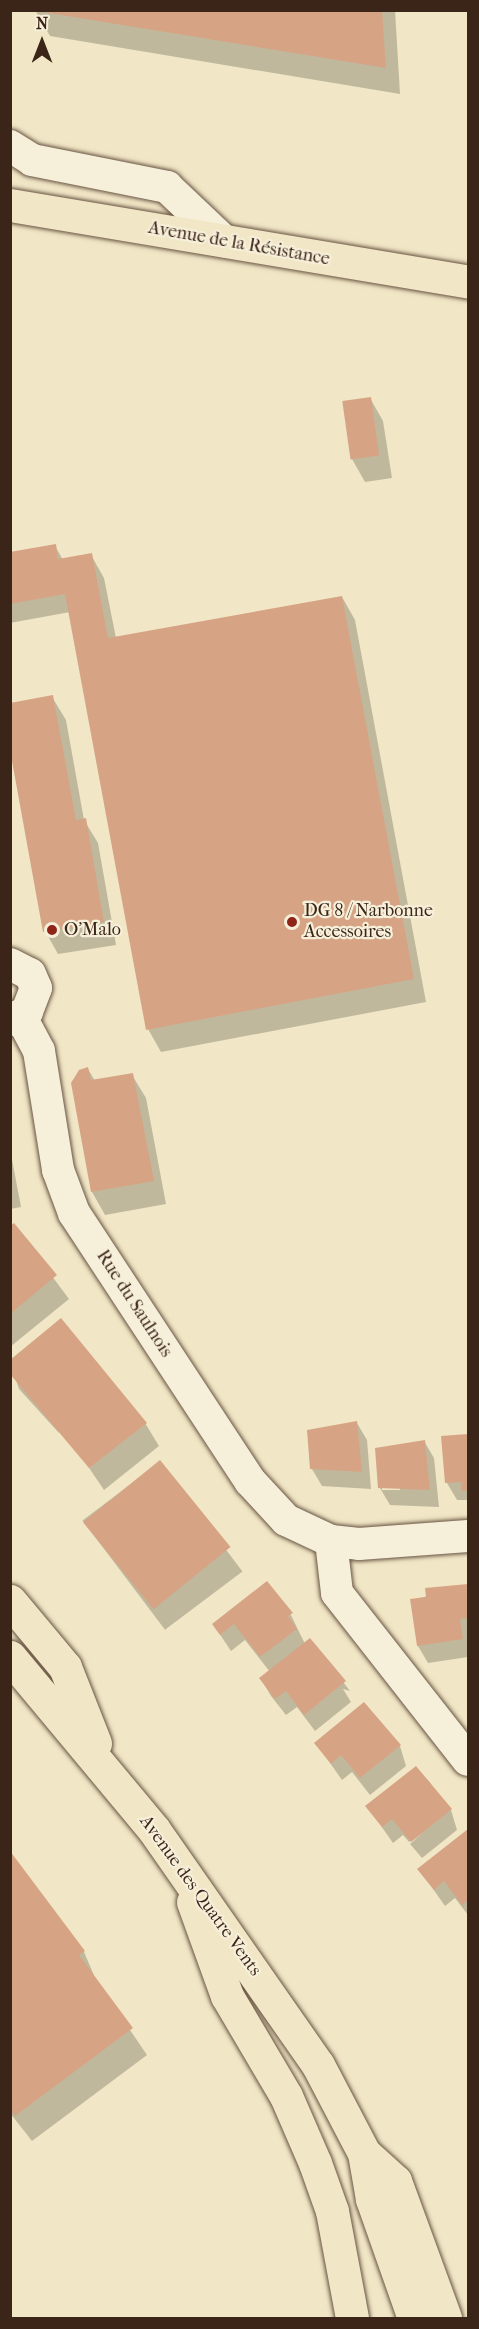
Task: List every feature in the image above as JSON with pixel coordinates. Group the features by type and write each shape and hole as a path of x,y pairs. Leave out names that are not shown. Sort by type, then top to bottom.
{"main road":[{"name":"Avenue de la Résistance","path":"10,206 468,282"},
{"path":"10,1601 65,1667 105,1770"},
{"name":"Avenue des Quatre Vents","path":"10,1657 105,1770 179,1864 318,2065 364,2153 372,2199 414,2319"},
{"path":"179,1864 227,1996 286,2096 315,2163 332,2211 352,2319"},
{"name":"Avenue des Quatre Vents","path":"364,2153 395,2181 445,2319"}],"street":[{"path":"10,146 32,160 167,187 224,242"},
{"path":"10,964 30,974 36,988 32,1005 16,1019"},
{"name":"Rue du Saulnois","path":"16,1019 39,1051 58,1170 74,1213 250,1481 286,1520 331,1541 358,1544 468,1536"},
{"path":"331,1541 337,1593 468,1760"}],"building":[{"path":"43,10 382,10 386,68 43,12"},
{"path":"371,397 379,455 350,459 342,401"},
{"path":"56,544 58,559 92,553 108,638 342,596 414,979 146,1030 65,594 10,604 10,552"},
{"path":"53,695 76,820 86,818 104,922 43,932 10,750 10,703"},
{"path":"88,1067 91,1080 133,1073 154,1181 91,1192 71,1083 79,1070"},
{"path":"14,1223 57,1275 10,1314 10,1226"},
{"path":"61,1318 147,1423 89,1468 10,1374 10,1360"},
{"path":"357,1421 362,1472 310,1469 307,1430"},
{"path":"468,1434 468,1490 462,1491 461,1482 445,1483 441,1436"},
{"path":"425,1440 430,1490 378,1488 375,1448"},
{"path":"160,1460 230,1547 154,1609 83,1522"},
{"path":"267,1581 293,1613 288,1616 297,1629 260,1657 234,1624 220,1635 212,1624"},
{"path":"468,1584 468,1618 460,1619 463,1639 417,1646 410,1599 426,1597 425,1588"},
{"path":"310,1638 346,1681 304,1715 286,1691 275,1699 259,1678"},
{"path":"364,1702 401,1745 360,1778 341,1755 331,1764 314,1743"},
{"path":"416,1766 452,1809 411,1842 392,1819 382,1827 365,1806"},
{"path":"468,1829 468,1900 462,1905 444,1881 434,1890 417,1869"},
{"path":"10,1851 85,1951 79,1955 133,2028 15,2116 10,2109"}],"place":[{"name":"DG 8 / Narbonne Accessoires","path":"292,922"},
{"name":"O'Malo","path":"52,930"}]}
